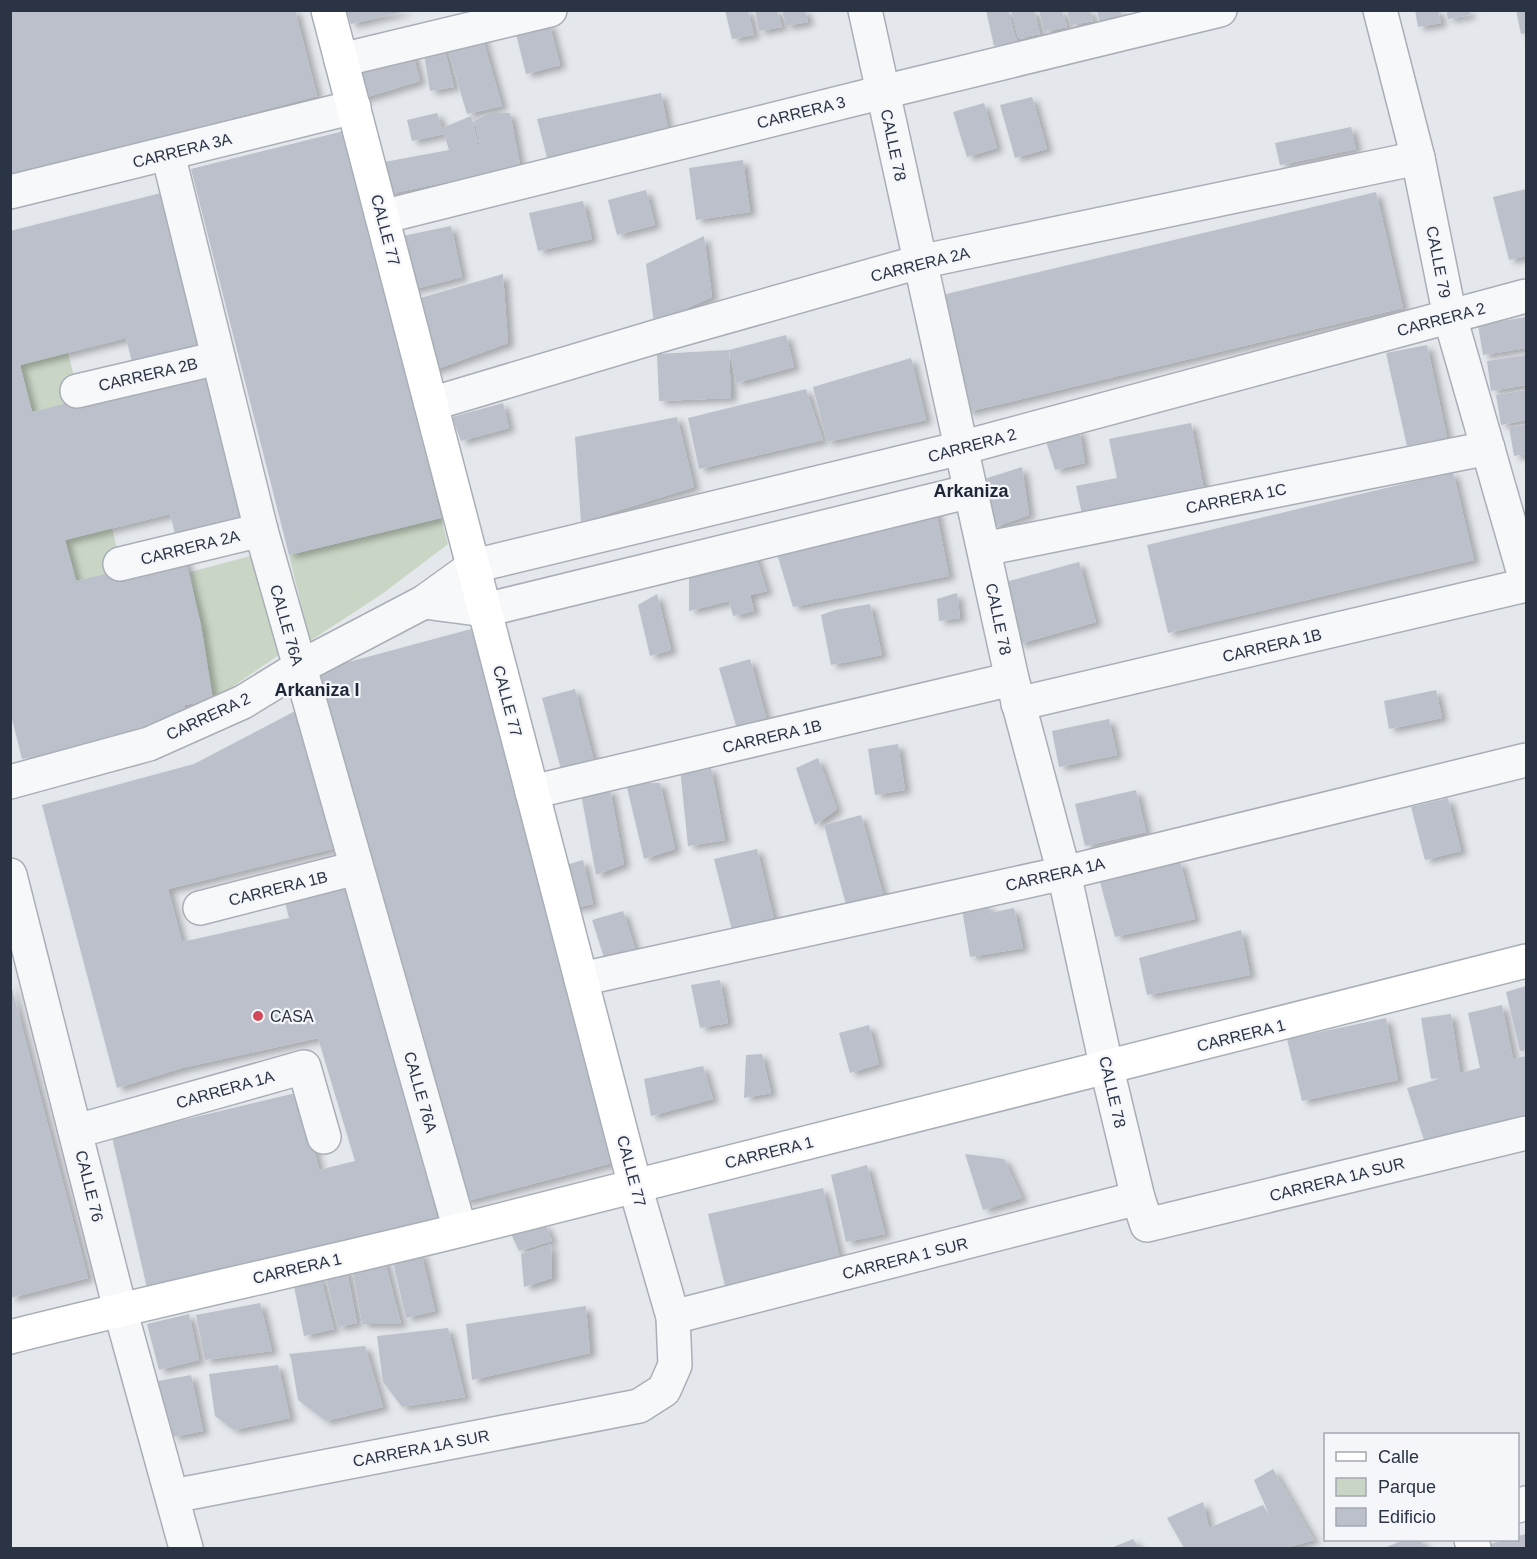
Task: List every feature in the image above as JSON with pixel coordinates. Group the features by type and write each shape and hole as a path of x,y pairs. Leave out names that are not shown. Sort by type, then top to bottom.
{"street":[{"name":"CALLE 77","path":"328,10 635,1186 673,1317 675,1365 664,1390"},
{"path":"341,60 550,10"},
{"name":"CALLE 78","path":"865,10 1015,692 1064,873 1107,1069 1142,1211"},
{"name":"CARRERA 3","path":"382,217 1220,10"},
{"name":"CALLE 79","path":"1380,10 1418,158 1449,317 1525,567"},
{"name":"CARRERA 3A","path":"10,192 354,107"},
{"name":"CALLE 76A","path":"168,154 261,530 460,1230"},
{"name":"CARRERA 2A","path":"431,404 665,334 919,262 1418,158"},
{"name":"CARRERA 2","path":"10,782 148,744 243,702 300,667 424,602 474,566 961,448 1527,296"},
{"name":"CARRERA 2B","path":"77,391 218,358"},
{"name":"CARRERA 1C","path":"984,549 1488,448"},
{"path":"424,602 485,610 971,490"},
{"name":"CARRERA 2A","path":"120,564 261,530"},
{"name":"CARRERA 1B","path":"532,792 1015,692 1525,567"},
{"name":"CARRERA 1A","path":"581,978 1064,873 1527,760"},
{"name":"CARRERA 1B","path":"200,908 356,868"},
{"name":"CALLE 76","path":"11,876 120,1309 186,1548"},
{"name":"CARRERA 1","path":"10,1337 460,1230 1527,962"},
{"name":"CARRERA 1A","path":"77,1131 304,1067 324,1137"},
{"name":"CARRERA 1A SUR","path":"1142,1211 1527,1133"},
{"name":"CARRERA 1 SUR","path":"673,1317 1142,1211"},
{"name":"CARRERA 1A SUR","path":"173,1496 639,1406 664,1390"}],"green space":[{"path":"68,353 80,400 32,412 20,365"},
{"path":"441,518 448,544 382,594 310,641 289,555"},
{"path":"112,528 122,570 76,581 65,540"},
{"path":"258,554 279,655 213,700 190,572"}],"building":[{"path":"10,10 295,10 317,96 10,176"},
{"path":"346,10 406,10 406,11 351,24"},
{"path":"725,10 748,10 754,35 732,39"},
{"path":"755,10 777,10 782,27 759,31"},
{"path":"782,10 805,10 808,22 786,26"},
{"path":"986,10 1008,10 1017,42 994,46"},
{"path":"1011,10 1034,10 1040,34 1018,38"},
{"path":"1039,10 1062,10 1067,27 1044,31"},
{"path":"1067,10 1090,10 1093,21 1071,25"},
{"path":"1097,10 1120,10 1122,19 1100,23"},
{"path":"1415,10 1438,10 1441,23 1418,27"},
{"path":"1446,10 1469,10 1470,15 1448,19"},
{"path":"1516,10 1526,10 1526,33 1521,34"},
{"path":"549,23 560,65 526,74 515,30"},
{"path":"481,33 502,106 467,114 446,43"},
{"path":"443,43 454,87 430,91 423,48"},
{"path":"412,51 420,81 354,101 348,71"},
{"path":"661,93 669,134 548,161 537,119"},
{"path":"1032,97 1047,149 1015,158 1000,105"},
{"path":"984,103 997,148 967,157 953,112"},
{"path":"437,113 442,128 471,116 483,163 475,121 489,113 510,113 521,170 486,174 388,194 379,163 449,150 444,134 412,141 407,120"},
{"path":"1351,127 1356,149 1280,165 1275,143"},
{"path":"344,131 441,518 289,555 191,169"},
{"path":"743,160 750,212 696,220 689,168"},
{"path":"1526,189 1526,256 1509,260 1493,197"},
{"path":"646,190 655,225 617,235 608,200"},
{"path":"169,191 210,351 134,370 126,338 20,365 32,412 213,366 253,526 178,545 170,514 65,540 76,581 184,555 201,625 213,700 184,705 186,713 149,730 22,759 10,711 10,231"},
{"path":"1376,192 1403,308 967,412 938,296"},
{"path":"583,201 592,239 538,251 529,213"},
{"path":"451,226 462,277 407,291 393,238"},
{"path":"704,236 712,297 654,323 646,264"},
{"path":"503,274 508,343 429,372 410,301"},
{"path":"1526,317 1526,348 1483,355 1478,325"},
{"path":"786,335 794,367 736,383 729,350"},
{"path":"1427,345 1447,438 1407,446 1386,353"},
{"path":"729,350 731,398 659,401 657,354"},
{"path":"1526,355 1526,385 1491,391 1487,361"},
{"path":"911,358 926,420 827,442 813,387"},
{"path":"806,389 823,440 699,469 688,418"},
{"path":"1526,390 1526,420 1501,425 1496,395"},
{"path":"503,403 509,428 461,441 452,417"},
{"path":"677,417 694,487 581,522 575,437"},
{"path":"1191,423 1206,500 1084,524 1076,486 1117,478 1109,439"},
{"path":"1526,424 1526,454 1514,456 1509,427"},
{"path":"1079,429 1085,463 1055,470 1045,438"},
{"path":"1022,467 1029,515 992,528 984,479"},
{"path":"1453,472 1474,560 1168,633 1147,545"},
{"path":"935,506 949,576 793,607 775,547"},
{"path":"754,551 767,591 750,595 754,611 733,616 729,601 689,611 689,566"},
{"path":"1079,562 1096,622 1019,644 1002,583"},
{"path":"957,593 960,618 939,621 937,599"},
{"path":"657,594 671,650 650,656 638,605"},
{"path":"870,604 882,655 831,665 821,615 835,610"},
{"path":"471,629 612,1163 463,1202 319,670"},
{"path":"750,659 767,721 737,729 719,668"},
{"path":"575,689 595,765 562,773 542,698"},
{"path":"1436,690 1442,718 1389,729 1384,701"},
{"path":"299,709 336,848 168,889 182,942 289,918 285,902 349,887 444,1216 147,1288 112,1137 300,1092 319,1170 355,1161 318,1038 182,1068 117,1088 42,805 194,764"},
{"path":"1109,719 1117,755 1059,767 1052,731"},
{"path":"898,744 905,790 875,795 868,749"},
{"path":"818,758 837,809 815,825 796,768"},
{"path":"680,768 711,768 725,840 688,846"},
{"path":"626,783 660,783 675,849 644,859"},
{"path":"610,789 624,864 596,875 581,794"},
{"path":"1136,790 1146,832 1085,846 1075,804"},
{"path":"1448,798 1461,851 1425,860 1411,807"},
{"path":"861,815 884,898 847,908 824,825"},
{"path":"757,849 775,924 733,934 714,859"},
{"path":"583,860 593,904 564,910 556,868"},
{"path":"1180,861 1195,919 1115,937 1100,882"},
{"path":"989,905 990,913 1014,908 1023,948 970,957 962,909"},
{"path":"623,911 639,961 608,970 592,920"},
{"path":"1241,930 1250,975 1147,995 1139,958"},
{"path":"720,980 728,1023 700,1028 691,985"},
{"path":"10,981 88,1278 10,1298"},
{"path":"1526,986 1526,1050 1520,1051 1506,992"},
{"path":"1502,1005 1513,1059 1526,1056 1526,1122 1427,1149 1407,1088 1450,1076 1431,1079 1421,1018 1451,1014 1460,1073 1480,1068 1468,1013"},
{"path":"1386,1018 1398,1080 1302,1101 1287,1039"},
{"path":"869,1025 879,1064 850,1073 839,1033"},
{"path":"762,1054 771,1093 744,1098 746,1055"},
{"path":"703,1066 713,1099 651,1116 644,1079"},
{"path":"965,1154 1004,1159 1022,1198 983,1210"},
{"path":"867,1165 885,1234 846,1242 831,1175"},
{"path":"823,1188 840,1259 725,1286 708,1214"},
{"path":"545,1224 552,1241 519,1251 511,1234"},
{"path":"551,1244 552,1278 524,1287 521,1254"},
{"path":"421,1252 435,1311 406,1318 392,1258"},
{"path":"384,1258 401,1324 362,1324 352,1265"},
{"path":"346,1267 357,1323 338,1327 325,1273"},
{"path":"320,1275 334,1329 304,1336 293,1281"},
{"path":"260,1303 272,1351 205,1360 196,1315"},
{"path":"586,1306 590,1353 472,1380 466,1324"},
{"path":"189,1314 199,1360 159,1370 147,1324"},
{"path":"448,1328 465,1397 402,1407 383,1382 377,1336"},
{"path":"365,1346 383,1407 326,1421 298,1400 289,1354"},
{"path":"278,1365 290,1418 234,1430 215,1416 209,1374"},
{"path":"191,1375 203,1431 173,1437 158,1381"},
{"path":"1273,1469 1314,1540 1286,1548 1184,1548 1167,1518 1203,1502 1209,1528 1263,1505 1273,1523 1254,1480"},
{"path":"1526,1534 1526,1548 1475,1548 1501,1541 1519,1541 1519,1536"},
{"path":"1133,1539 1139,1548 1111,1548"},
{"path":"1402,1541 1422,1541 1425,1548 1384,1548"}],"place":[{"name":"CASA","path":"258,1016"}],"district":[{"name":"Arkaniza","path":"971,491"},
{"name":"Arkaniza I","path":"317,690"}]}
